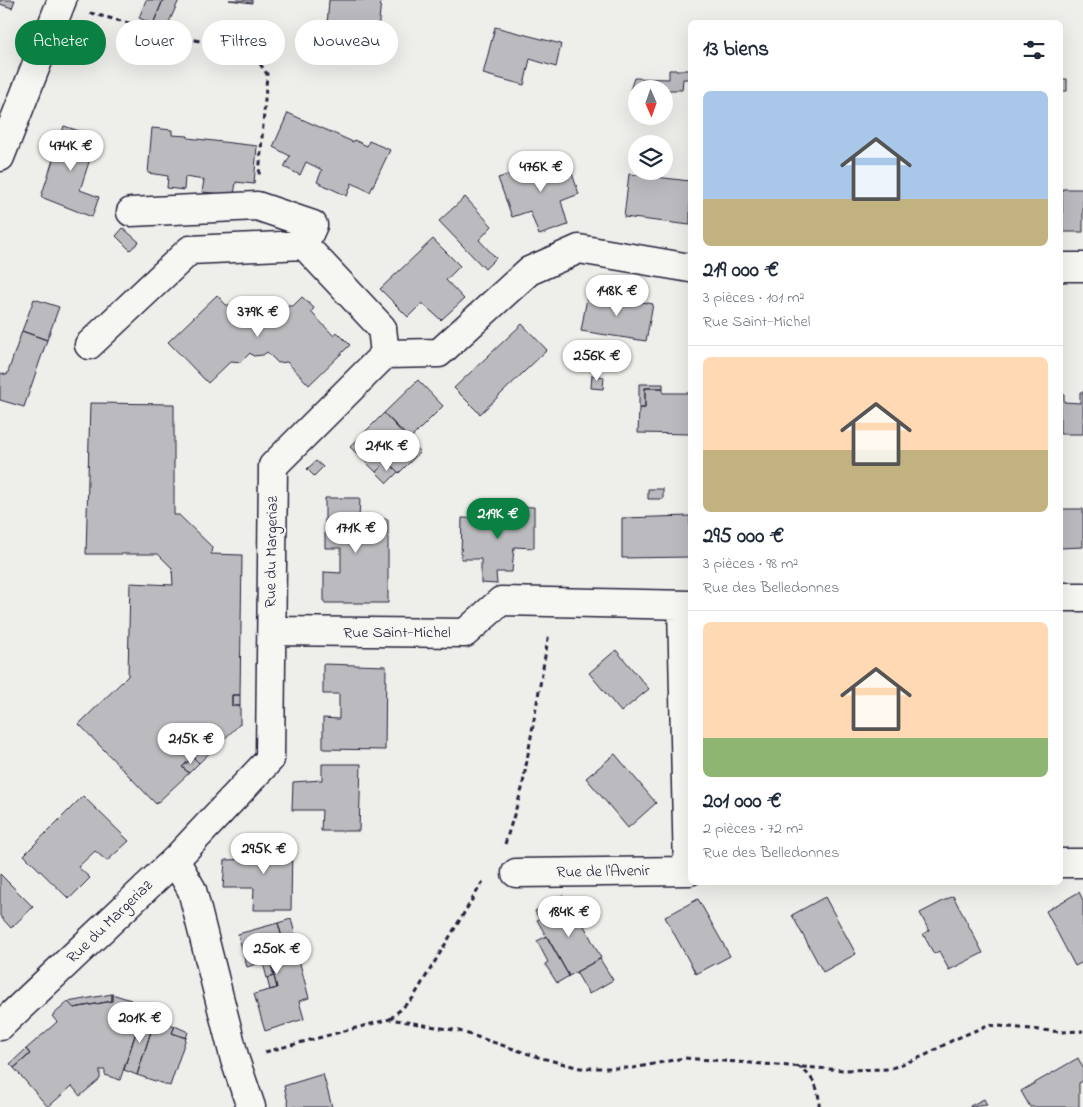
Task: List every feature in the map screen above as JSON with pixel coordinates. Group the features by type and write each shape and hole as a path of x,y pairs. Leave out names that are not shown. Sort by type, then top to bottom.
{"street":[{"path":"0,157 61,3"},
{"path":"131,212 257,206 313,224 304,245"},
{"path":"89,345 190,250 304,245 382,328 385,354 439,353 529,271 579,249 688,268"},
{"path":"1063,267 1083,267"},
{"name":"Rue du Margeriaz","path":"0,1026 175,860 270,759 273,466 385,354"},
{"path":"1063,598 1083,597"},
{"name":"Rue Saint-Michel","path":"272,631 465,633 501,601 686,605"},
{"path":"686,605 688,782"},
{"path":"175,860 192,890 235,1060 251,1107"},
{"path":"1063,863 1083,863"},
{"name":"Rue de l'Avenir","path":"516,873 688,871"}],"path":[{"path":"61,3 254,55 267,74 257,206"},
{"path":"504,845 522,789 554,603"},
{"path":"390,1019 413,998 486,877"},
{"path":"235,1060 390,1019 459,1031 538,1057 580,1068 634,1068 684,1058 843,1070 889,1069 924,1056 952,1040 988,1025 1062,1032 1083,1031"},
{"path":"795,1065 807,1072 814,1081 819,1099 819,1107"}],"building":[{"path":"0,0 15,0 12,8 0,4"},
{"path":"146,0 163,0 155,20 139,18"},
{"path":"163,0 179,0 170,20 155,20"},
{"path":"229,0 252,0 252,3"},
{"path":"329,0 381,0 379,20 327,20"},
{"path":"495,27 561,44 556,67 530,59 524,85 483,74"},
{"path":"669,70 688,70 688,79 683,79 682,90 673,90 673,80 633,80 634,78 669,79"},
{"path":"1063,79 1067,79 1067,91 1063,91"},
{"path":"288,113 353,142 354,140 367,146 369,141 390,150 370,192 352,183 347,196 317,182 322,170 306,162 300,175 284,167 290,156 273,147"},
{"path":"64,126 97,137 80,190 99,197 92,217 41,197"},
{"path":"152,128 172,130 172,135 188,136 188,138 257,146 254,184 236,182 234,195 202,192 204,180 185,177 184,190 167,188 168,176 148,173"},
{"path":"566,156 579,194 561,201 568,225 539,235 530,211 512,217 498,178"},
{"path":"673,179 688,181 688,225 624,217 628,180"},
{"path":"1063,189 1083,189 1083,232 1063,232"},
{"path":"465,197 492,226 479,240 496,258 485,269 439,221"},
{"path":"123,228 139,242 130,250 116,236"},
{"path":"433,239 460,266 446,280 464,299 441,320 422,303 408,317 380,289"},
{"path":"588,292 653,304 646,341 581,331"},
{"path":"217,295 226,305 293,306 302,297 314,308 311,312 334,336 337,332 350,345 309,385 287,362 278,363 267,352 263,355 253,356 250,353 241,362 231,361 208,383 168,342"},
{"path":"34,299 59,307 47,340 22,331"},
{"path":"522,324 547,350 480,414 454,388"},
{"path":"22,331 47,340 24,407 0,400 0,373 7,375"},
{"path":"592,375 604,377 603,389 591,388"},
{"path":"418,380 443,406 410,439 384,413"},
{"path":"639,384 663,384 663,388 645,388 645,408 639,408"},
{"path":"645,388 663,388 663,393 688,393 688,434 638,433 639,408 645,408"},
{"path":"1080,392 1083,392 1083,434 1063,434 1063,394 1064,402 1080,403"},
{"path":"90,403 174,404 174,515 179,515 212,547 211,554 242,555 240,695 232,695 232,706 240,706 240,724 199,763 193,757 182,767 189,773 156,804 79,724 128,676 130,583 173,585 172,568 158,554 86,554"},
{"path":"384,413 420,452 399,473 387,461 376,472 350,447"},
{"path":"316,461 323,467 314,476 307,469"},
{"path":"387,461 398,472 387,483 376,472"},
{"path":"648,489 663,489 663,499 648,499"},
{"path":"325,498 360,498 359,519 388,519 388,603 324,603 324,572 341,573 341,548 325,548"},
{"path":"498,506 534,507 534,548 514,547 512,572 496,572 497,584 481,583 481,559 461,559 462,518 497,519"},
{"path":"1063,509 1083,509 1083,547 1063,548"},
{"path":"688,516 688,557 622,558 622,518"},
{"path":"616,650 649,689 621,712 589,673"},
{"path":"323,664 386,666 385,750 323,749 323,718 339,719 339,694 323,694"},
{"path":"232,695 240,695 240,706 232,706"},
{"path":"615,754 656,803 628,828 586,778"},
{"path":"193,757 199,763 189,773 182,767"},
{"path":"322,764 361,764 359,831 321,831 322,810 292,810 293,782 322,780"},
{"path":"83,796 129,841 107,861 95,851 78,867 90,878 69,899 24,855"},
{"path":"255,841 292,841 291,910 253,910 254,888 223,888 225,860 254,859"},
{"path":"0,874 33,907 11,928 0,916"},
{"path":"1079,892 1083,900 1083,962 1075,966 1046,911"},
{"path":"563,895 567,903 539,919 535,911"},
{"path":"953,896 983,953 949,970 939,951 934,954 923,934 929,931 920,913"},
{"path":"825,897 856,954 823,972 792,915"},
{"path":"698,899 730,956 696,974 665,917"},
{"path":"571,901 601,958 569,976 537,920"},
{"path":"291,919 296,937 283,941 278,923"},
{"path":"278,923 283,941 293,937 309,998 299,1001 304,1019 265,1031 254,994 277,988 270,960 247,967 238,934"},
{"path":"547,936 569,976 557,983 545,964 548,962 537,941"},
{"path":"600,959 613,980 589,994 576,972"},
{"path":"270,960 274,976 267,978 263,963"},
{"path":"274,976 277,988 270,990 267,978"},
{"path":"112,994 131,1000 128,1009 142,1014 120,1080 105,1075 105,1070 100,1070 100,1079 80,1096 72,1086 48,1107 14,1068 30,1054 26,1049 57,1022 52,1016 68,1002 74,1008 112,1001"},
{"path":"112,994 112,1001 74,1008 68,1002"},
{"path":"142,1014 155,1019 137,1075 124,1070"},
{"path":"155,1019 175,1026 172,1033 186,1038 170,1086 137,1075"},
{"path":"175,1026 188,1032 186,1038 172,1033"},
{"path":"26,1049 30,1054 14,1068 10,1064"},
{"path":"1078,1058 1083,1068 1083,1081 1079,1083 1079,1107 1030,1107 1021,1091"},
{"path":"323,1074 332,1107 289,1107 284,1086"},
{"path":"984,1099 987,1105 970,1107 970,1106"}]}
